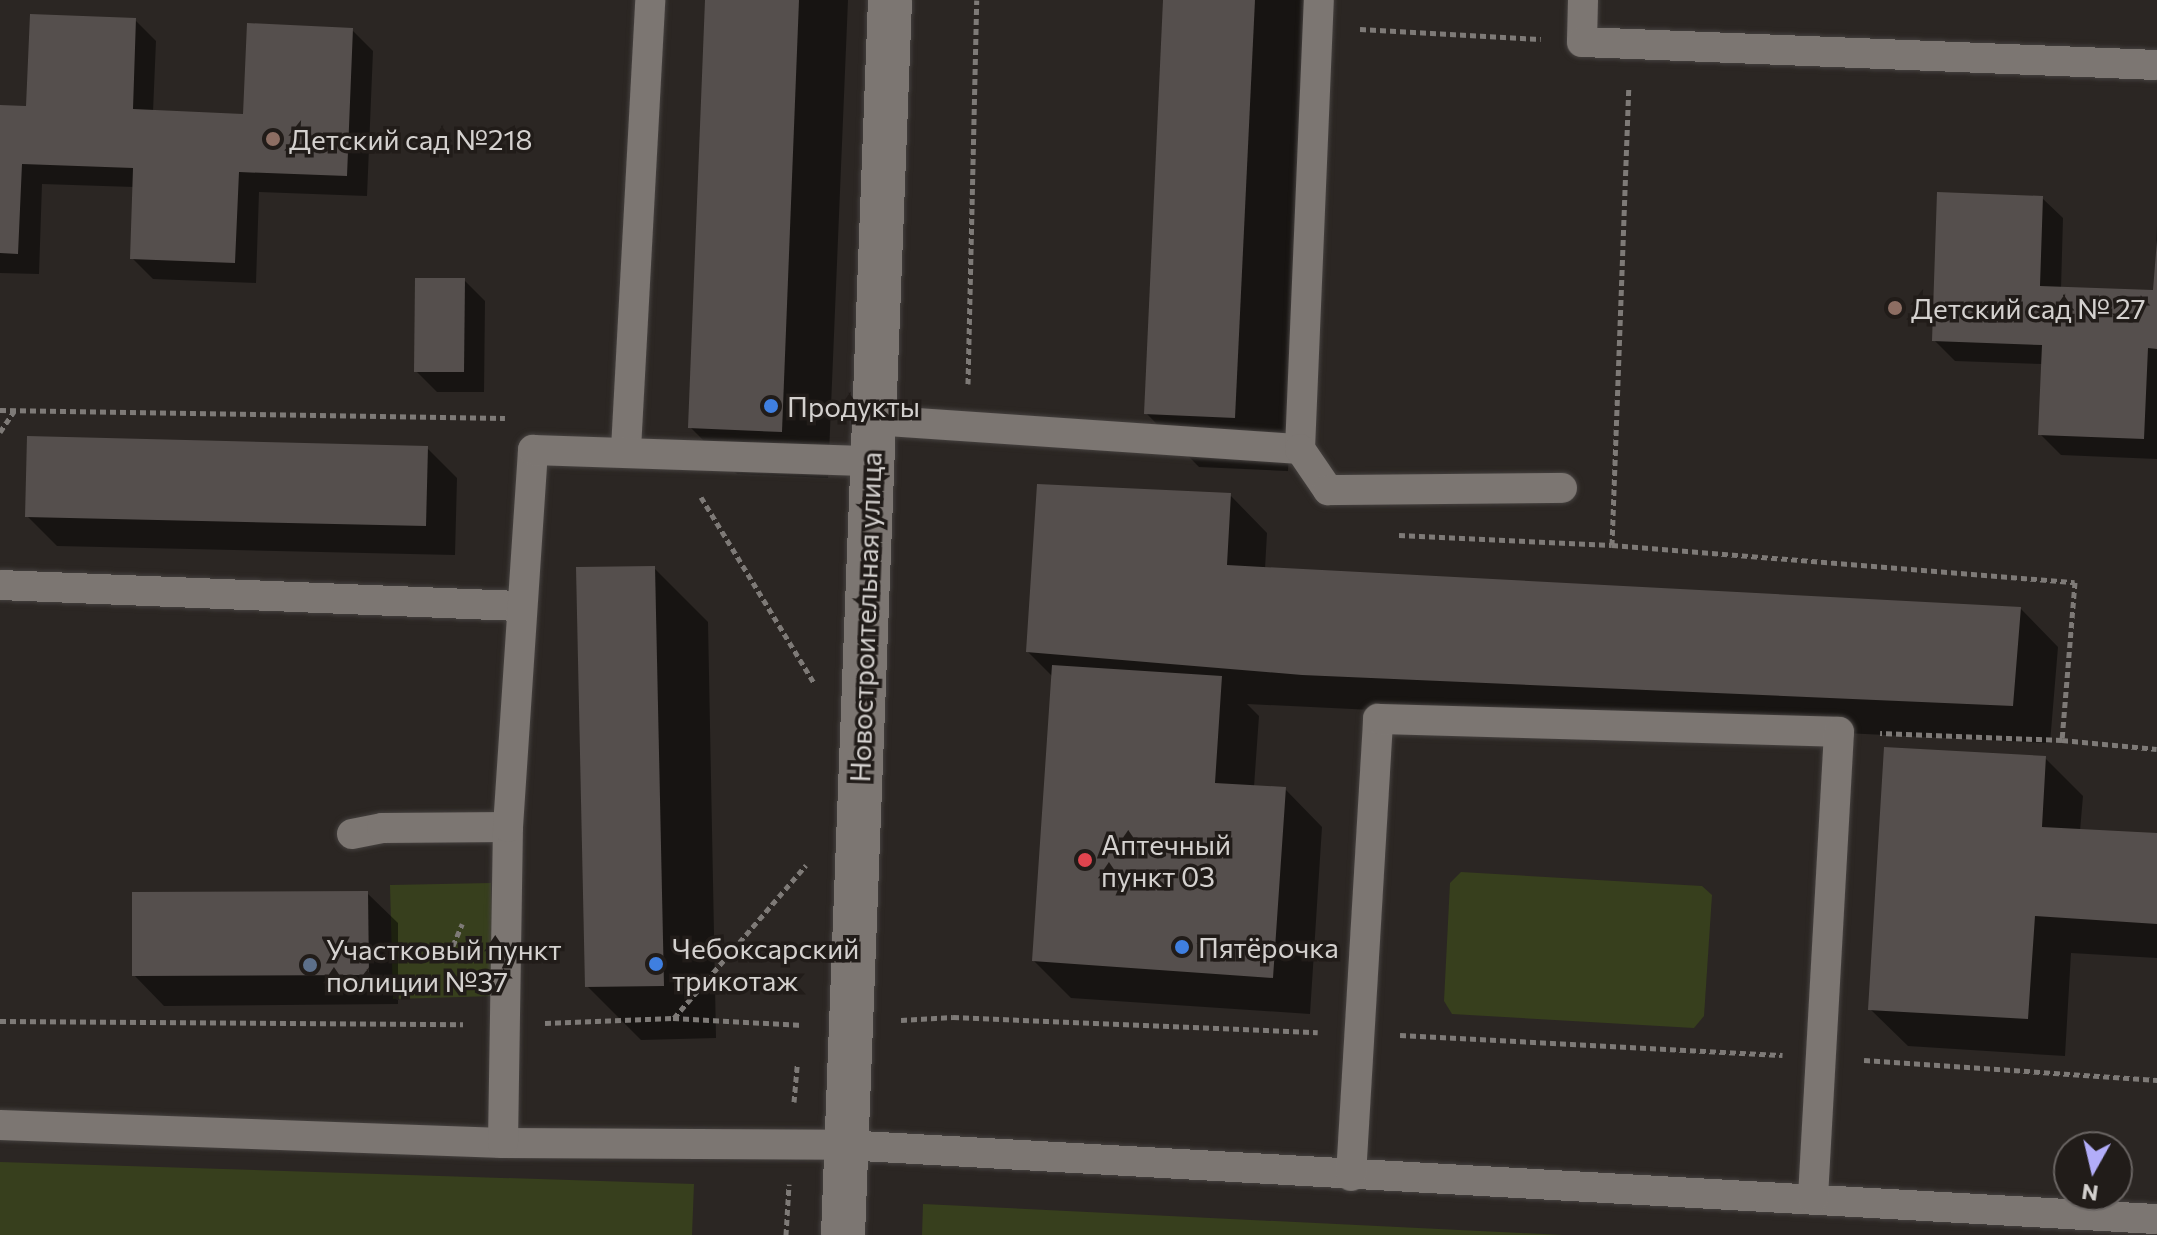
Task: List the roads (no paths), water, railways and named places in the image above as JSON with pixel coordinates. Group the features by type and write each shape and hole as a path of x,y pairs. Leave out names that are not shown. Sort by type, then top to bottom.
{"street":[{"name":"Новостроительная улица","path":"843,1235 844,1145 890,0"}],"lane":[{"path":"626,449 650,0"},
{"path":"1583,0 1582,42 2157,65"},
{"path":"1319,13 1300,449 1328,490 1562,488"},
{"path":"503,1143 508,827 519,606 533,450 626,449 676,455 872,440 967,425 1300,449"},
{"path":"0,585 519,606"},
{"path":"1351,1176 1356,1033 1378,719 1839,732 1813,1198"},
{"path":"352,834 382,828 508,827"},
{"path":"1,1123 503,1143 844,1145 1351,1176 1813,1198 2157,1219"}],"place":[{"name":"Детский сад №218","path":"273,139"},
{"name":"Детский сад № 27","path":"1895,308"},
{"name":"Продукты","path":"771,406"},
{"name":"Аптечный пункт 03","path":"1085,860"},
{"name":"Пятёрочка","path":"1182,947"},
{"name":"Чебоксарский трикотаж","path":"656,964"},
{"name":"Участковый пункт полиции №37","path":"310,965"}]}
